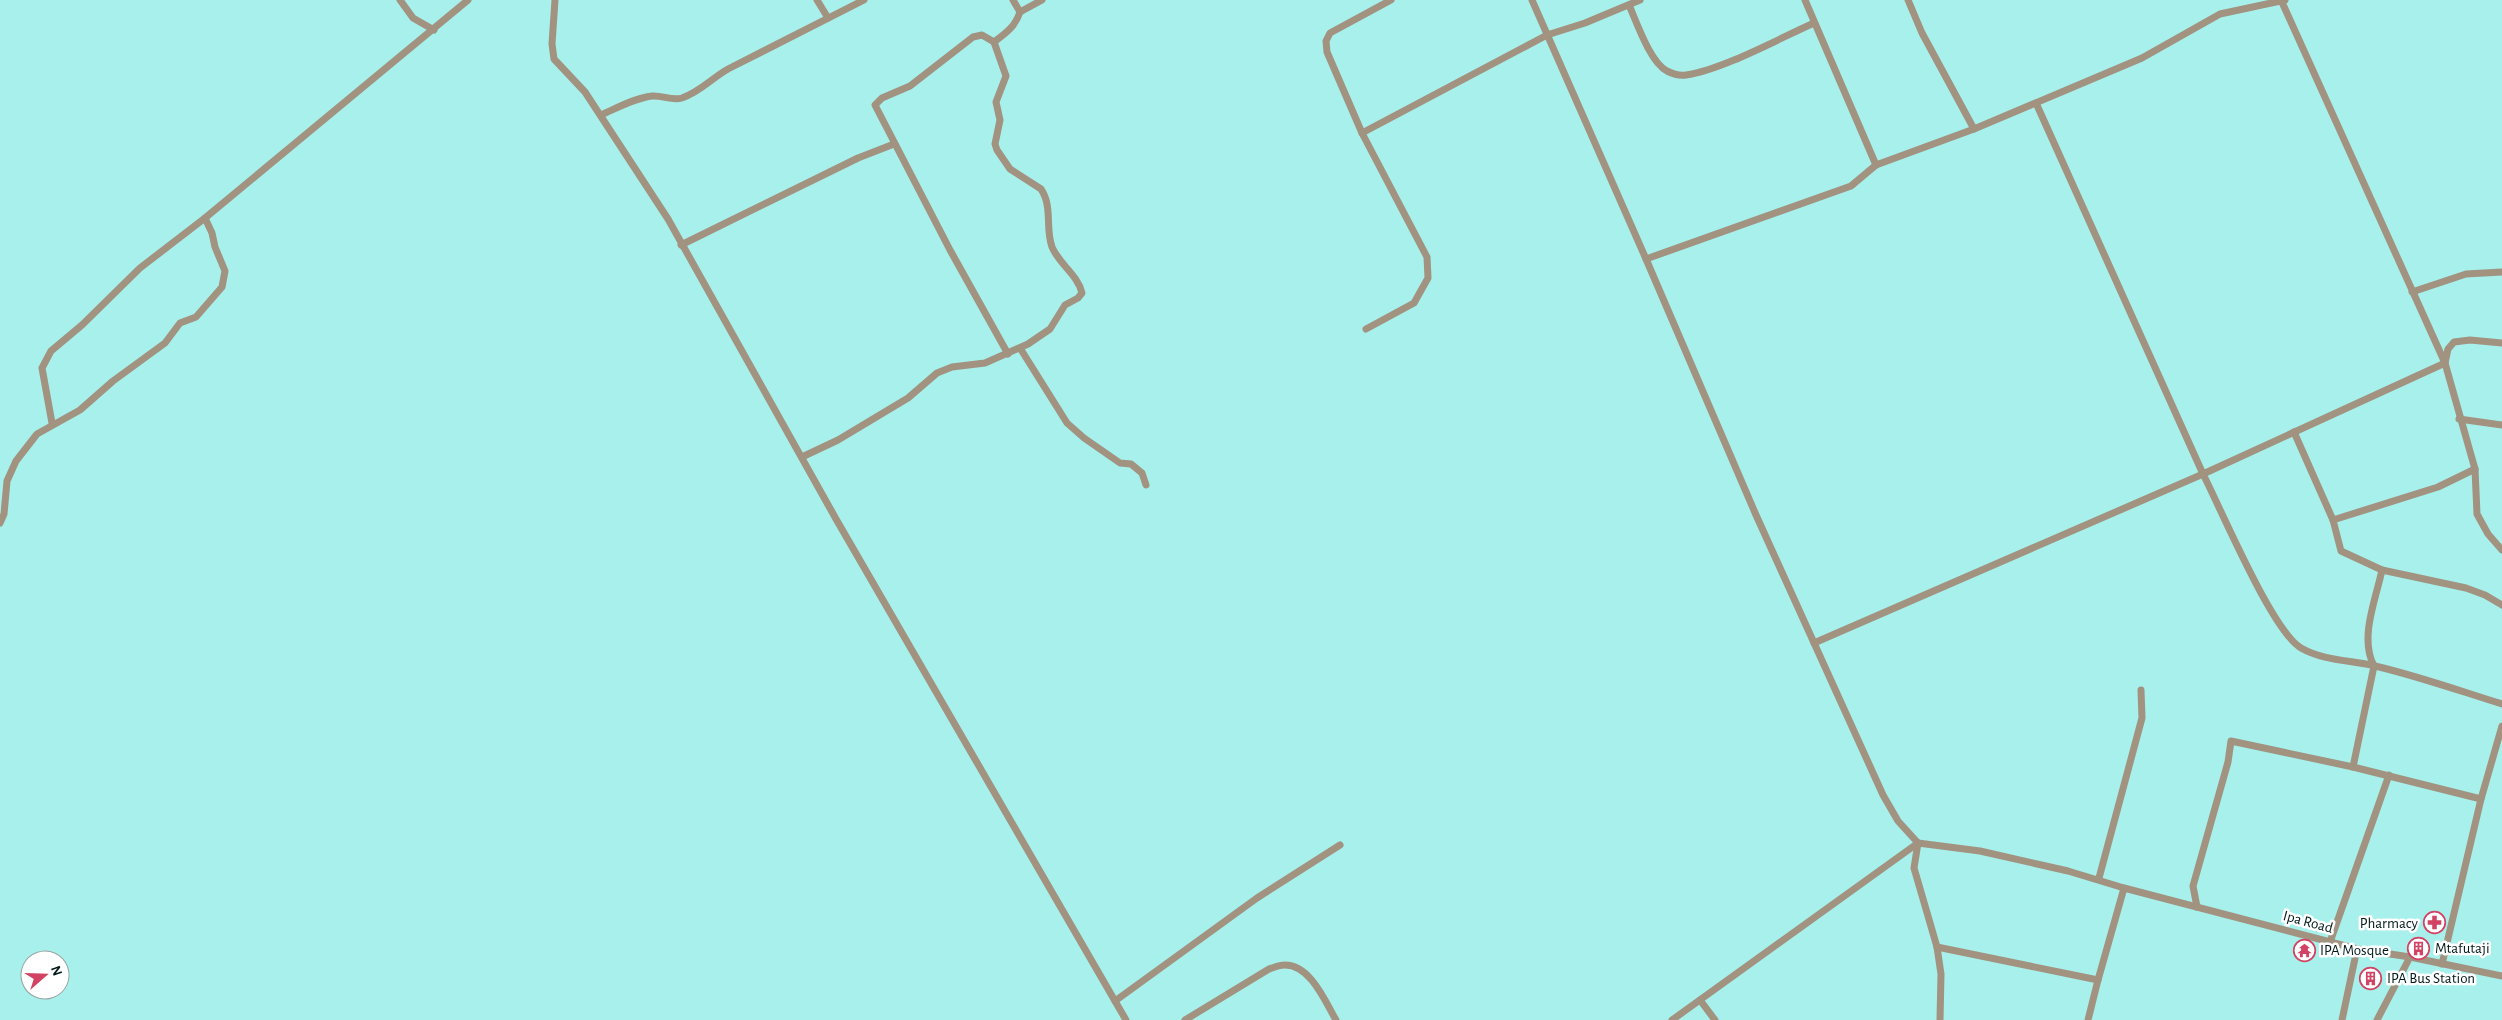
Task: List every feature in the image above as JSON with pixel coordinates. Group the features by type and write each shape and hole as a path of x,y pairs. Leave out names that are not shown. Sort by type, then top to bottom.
{"street":[{"path":"400,0 413,18 434,30"},
{"path":"52,423 42,368 51,352 82,325 140,268 205,218 468,0"},
{"path":"555,0 554,59 585,92 668,219 681,245 983,775 1126,1020"},
{"path":"817,0 828,18"},
{"path":"601,115 643,98 654,96 680,99 700,90 714,76 864,0"},
{"path":"1013,0 1020,12"},
{"path":"994,42 1008,33 1020,12 1042,0"},
{"path":"1366,329 1414,303 1428,278 1427,257 1362,133 1327,52 1326,41 1330,33 1391,0"},
{"path":"1532,0 1814,643 1883,795 1898,821 1918,843"},
{"path":"1362,133 1547,35 1640,0"},
{"path":"1805,0 1876,165"},
{"path":"1908,0 1922,34 1974,129"},
{"path":"1646,259 1851,186 1876,165 1974,129 2142,58 2220,14 2283,0 2444,363 2475,469 2477,514 2488,534 2502,550"},
{"path":"1629,5 1656,61 1666,71 1679,76 1695,73 1729,61 1814,23"},
{"path":"802,457 838,440 908,398 937,373 952,367 985,363 1008,354 1045,334 1065,305 1078,298 1082,293 1077,280 1056,255 1052,246 1048,203 1044,194 1010,168 997,150 995,144 1000,120 996,102 1006,76 994,42 982,35 973,36 910,86 877,102 875,105 894,144 1008,354"},
{"path":"2036,103 2203,474 2260,590 2284,630 2300,647 2323,658 2374,666 2502,704"},
{"path":"681,245 844,164 894,144"},
{"path":"0,523 4,514 7,481 16,461 37,434 52,423 80,410 112,381 165,344 180,323 196,317 222,287 225,271 205,218"},
{"path":"2412,292 2466,274 2502,272"},
{"path":"1814,643 2203,474 2444,363 2448,349 2454,342 2470,340 2502,343"},
{"path":"1020,348 1067,423 1084,438 1120,462 1131,464 1142,473 1146,485"},
{"path":"2459,419 2502,425"},
{"path":"2294,432 2333,520 2341,552 2382,570 2466,588 2485,594 2502,605"},
{"path":"2333,520 2438,487 2475,469"},
{"path":"2353,767 2374,666 2367,654 2367,639 2382,570"},
{"path":"2099,878 2142,718 2141,690"},
{"path":"2442,964 2481,799 2502,726"},
{"path":"2197,907 2193,886 2228,762 2231,741 2389,775 2481,799"},
{"path":"2330,942 2389,775"},
{"path":"1918,843 1914,868 1937,947 1941,974 1940,1020"},
{"path":"1672,1020 1918,843"},
{"name":"Ipa Road","path":"1918,843 1980,851 2099,878 2124,888 2357,949 2410,957 2502,976"},
{"path":"1115,1001 1257,898 1340,845"},
{"path":"2088,1020 2124,888"},
{"path":"1937,947 2098,980"},
{"path":"2342,1020 2357,949"},
{"path":"2377,1020 2410,957"},
{"path":"1185,1020 1268,969 1284,965 1297,967 1303,971 1317,988 1336,1020"},
{"path":"1700,1000 1715,1020"}],"place":[{"name":"Pharmacy","path":"2434,923"},
{"name":"Mtafutaji","path":"2419,948"},
{"name":"IPA Mosque","path":"2304,950"},
{"name":"IPA Bus Station","path":"2371,978"}]}
